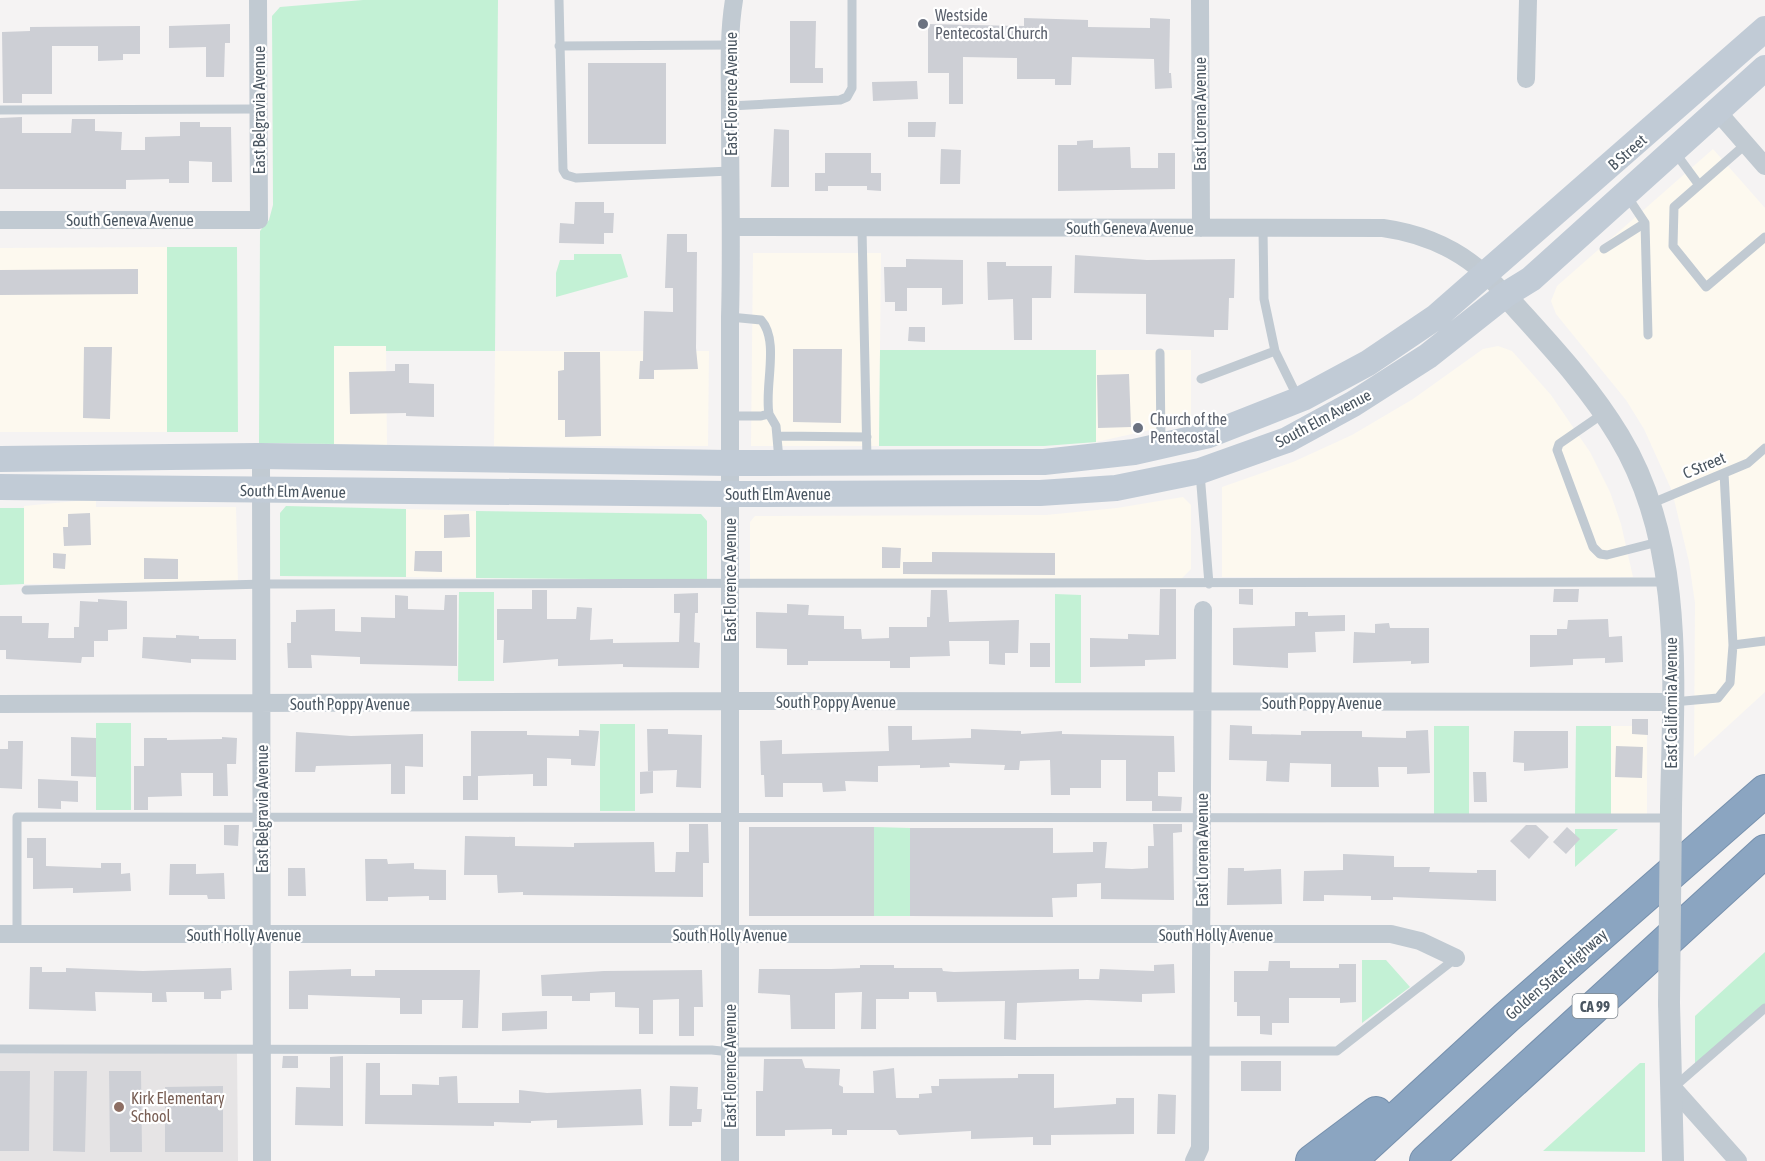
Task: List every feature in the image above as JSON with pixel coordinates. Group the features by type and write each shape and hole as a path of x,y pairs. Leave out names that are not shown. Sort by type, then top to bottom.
{"highway":[{"name":"Golden State Highway","path":"1350,1161 1508,1017 1764,792"},
{"name":"CA 99","path":"1426,1161 1765,851"},
{"path":"1312,1161 1508,1017"}],"main road":[{"name":"B Street","path":"1488,274 1765,29"},
{"path":"1717,111 1720,90 1726,82 1765,48"},
{"name":"B Street","path":"1505,295 1529,280 1765,68"},
{"name":"South Elm Avenue","path":"0,459 261,456 730,463 1044,462 1134,452 1209,435 1299,400 1368,363 1436,317 1488,274"},
{"name":"South Elm Avenue","path":"0,486 261,491 730,494 1040,493 1116,488 1200,471 1287,440 1353,404 1428,357 1505,295"}],"street":[{"name":"East Belgravia Avenue","path":"258,0 259,220"},
{"name":"East Florence Avenue","path":"730,1161 730,317 732,227 730,45 734,0"},
{"name":"East Lorena Avenue","path":"1200,0 1201,228"},
{"path":"1526,79 1528,0"},
{"path":"1717,111 1765,166"},
{"name":"South Geneva Avenue","path":"0,220 259,220"},
{"name":"South Geneva Avenue","path":"732,227 1383,228 1408,231 1456,250 1488,274 1505,295"},
{"name":"East California Avenue","path":"1505,295 1586,387 1604,413 1637,470 1661,541 1668,582 1673,702 1670,1003 1673,1161"},
{"name":"East Belgravia Avenue","path":"261,456 262,1161"},
{"name":"East Lorena Avenue","path":"1194,1161 1200,1148 1203,610"},
{"name":"South Poppy Avenue","path":"0,704 261,705 730,701 1673,702"},
{"name":"South Holly Avenue","path":"9,934 730,936 1391,934 1420,941 1456,958"},
{"path":"1673,1088 1738,1161"}],"lane":[{"path":"559,0 559,46 566,175 576,178 730,171"},
{"path":"730,106 840,100 847,97 852,88 852,0"},
{"path":"559,46 730,45"},
{"path":"0,110 259,110"},
{"path":"1746,144 1674,207 1673,246 1706,287 1765,237"},
{"path":"1673,150 1700,185"},
{"path":"1626,194 1645,223 1648,335"},
{"path":"1604,249 1645,223"},
{"path":"862,228 867,463"},
{"path":"1263,229 1264,299 1275,351 1299,400"},
{"path":"730,317 761,320 770,340 769,414 779,436 779,463"},
{"path":"1201,378 1275,351"},
{"path":"1160,353 1161,446"},
{"path":"1604,413 1559,444 1557,450 1593,547 1600,554 1606,555 1661,541"},
{"path":"730,416 769,414"},
{"path":"779,436 867,437"},
{"name":"C Street","path":"1650,504 1748,463 1765,448"},
{"path":"1200,471 1209,584"},
{"path":"1673,702 1711,700 1724,694 1730,683 1733,645 1724,473"},
{"path":"26,590 261,584 1668,582"},
{"path":"1733,645 1765,641"},
{"path":"9,934 17,817 1202,817 1671,813"},
{"path":"0,1049 712,1050 730,1052 1337,1051 1456,958"},
{"path":"1673,1088 1765,1008"}],"shaded area":[{"path":"1713,149 1765,208 1765,692 1694,757 1695,603 1689,562 1672,491 1644,429 1626,400 1556,314 1551,301 1557,286"},
{"path":"167,247 167,432 0,432 0,248"},
{"path":"753,253 881,253 879,446 751,446"},
{"path":"333,346 386,346 387,445 334,444"},
{"path":"1498,346 1512,351 1551,395 1590,452 1610,492 1621,524 1633,577 1222,577 1222,487 1293,462 1352,435 1413,399 1483,349"},
{"path":"1096,350 1191,350 1191,421 1096,442"},
{"path":"495,351 709,351 708,446 494,446"},
{"path":"1183,497 1191,505 1191,569 1181,579 750,580 750,522 755,516 1046,515 1117,508"},
{"path":"96,499 96,507 236,507 238,582 24,584 24,506"},
{"path":"406,509 476,511 476,578 406,577"},
{"path":"1611,726 1647,726 1647,815 1611,815"},
{"name":"Kirk Elementary School","path":"237,1052 238,1161 0,1161 0,1054"}],"green space":[{"path":"363,0 498,0 495,351 386,351 386,346 334,346 334,444 259,443 260,231 269,220 273,205 272,16 280,7"},
{"path":"167,247 237,247 238,432 167,432"},
{"path":"574,254 621,254 628,277 556,297 556,273 560,260 574,260"},
{"path":"880,350 1096,350 1096,442 1044,446 879,446"},
{"path":"286,506 406,509 406,577 280,576 280,513"},
{"path":"0,508 24,508 24,584 0,585"},
{"path":"476,511 701,514 707,521 707,580 476,578"},
{"path":"459,592 494,592 494,681 458,681"},
{"path":"1055,594 1081,595 1081,683 1055,683"},
{"path":"96,723 131,723 131,810 96,810"},
{"path":"600,724 635,724 635,811 600,811"},
{"path":"1434,726 1469,726 1469,815 1434,814"},
{"path":"1576,726 1611,726 1611,815 1575,815"},
{"path":"874,827 910,828 910,916 874,916"},
{"path":"1575,829 1618,829 1575,867"},
{"path":"1765,952 1765,1004 1695,1066 1695,1016"},
{"path":"1362,960 1386,960 1410,987 1362,1023"},
{"path":"1640,1063 1645,1063 1645,1152 1543,1151"}],"building":[{"path":"1024,18 1088,20 1088,27 1150,28 1150,18 1170,19 1169,73 1171,73 1172,88 1155,89 1154,59 1072,57 1071,85 1055,85 1055,79 1017,79 1017,58 963,57 963,104 949,104 949,73 928,73 928,24 1024,26"},
{"path":"790,21 816,21 815,68 823,68 823,83 790,83"},
{"path":"230,24 230,43 225,43 224,77 206,77 206,47 169,48 169,26"},
{"path":"140,26 140,54 123,54 123,60 98,61 98,46 52,46 52,94 22,94 22,103 3,103 2,32 30,31 30,27"},
{"path":"588,63 666,63 666,144 588,144"},
{"path":"917,81 918,99 873,101 872,82"},
{"path":"22,117 22,133 71,133 72,119 95,119 95,131 122,132 121,150 145,150 145,137 180,136 180,122 200,122 200,127 231,127 232,182 212,182 212,162 189,161 189,183 169,183 169,179 126,180 126,189 0,189 0,118"},
{"path":"908,122 936,122 935,137 908,137"},
{"path":"774,129 789,130 789,187 771,187"},
{"path":"1093,140 1093,148 1130,147 1131,168 1158,168 1158,153 1175,153 1175,189 1058,191 1058,145 1077,145 1077,141"},
{"path":"941,149 961,150 960,184 940,184"},
{"path":"825,153 871,153 871,173 881,173 881,191 867,190 867,186 828,186 828,191 815,191 815,173 825,173"},
{"path":"575,202 604,202 604,213 614,213 613,233 604,233 604,244 559,243 560,223 574,224"},
{"path":"667,234 687,234 687,252 697,252 696,348 698,369 654,370 654,379 639,379 640,361 643,361 644,311 673,312 673,288 665,288"},
{"path":"1075,255 1147,260 1235,259 1234,298 1229,298 1228,330 1214,330 1214,337 1146,334 1146,294 1074,293"},
{"path":"906,259 963,260 963,304 942,305 942,288 907,288 907,311 895,311 895,302 885,302 884,267 906,267"},
{"path":"987,262 1006,262 1006,266 1052,266 1051,298 1032,298 1032,340 1014,340 1013,299 988,300"},
{"path":"138,269 138,294 0,295 0,270"},
{"path":"909,327 925,327 925,342 908,341"},
{"path":"84,347 112,347 110,419 83,418"},
{"path":"793,349 842,349 841,423 793,422"},
{"path":"564,352 600,352 601,436 565,437 565,420 558,420 558,371 564,370"},
{"path":"395,364 409,364 409,383 434,384 434,417 406,416 406,413 350,414 349,372 395,371"},
{"path":"1129,374 1131,427 1098,428 1097,375"},
{"path":"90,513 91,545 64,546 63,527 68,527 68,514"},
{"path":"469,514 470,537 444,538 444,515"},
{"path":"882,547 901,548 900,568 882,568"},
{"path":"415,551 442,551 442,572 414,571"},
{"path":"932,552 1055,553 1055,575 903,574 903,562 932,562"},
{"path":"53,553 66,554 65,569 53,568"},
{"path":"144,558 178,559 178,579 144,579"},
{"path":"1160,589 1176,589 1176,659 1145,660 1145,666 1090,667 1090,638 1128,639 1128,634 1159,635"},
{"path":"1239,589 1253,589 1253,605 1239,604"},
{"path":"1554,589 1579,589 1578,602 1553,602"},
{"path":"532,590 547,590 547,619 576,619 577,607 592,608 590,640 613,639 613,643 679,642 680,613 674,613 674,594 698,593 694,642 700,643 699,668 623,667 623,664 558,666 558,659 503,663 504,640 497,640 497,609 532,609"},
{"path":"931,590 947,590 949,622 1019,620 1018,653 1005,653 1005,665 989,664 989,641 949,641 950,656 910,657 910,668 890,668 890,661 808,661 808,665 787,665 787,649 756,648 756,612 787,613 787,604 809,605 808,615 844,616 844,629 861,629 862,639 889,638 889,627 927,627 927,617 930,617"},
{"path":"395,595 408,596 408,609 444,610 445,595 457,595 457,666 360,664 360,657 311,655 312,668 288,668 287,643 291,643 291,622 296,622 296,610 335,609 335,631 361,632 361,617 395,618"},
{"path":"98,599 127,601 127,629 108,630 108,641 94,641 94,657 82,657 81,663 6,659 6,650 0,650 0,616 22,616 22,623 49,623 48,638 74,638 74,627 79,627 80,601 98,602"},
{"path":"1295,612 1308,612 1308,616 1345,615 1345,631 1315,632 1316,652 1288,653 1288,668 1233,665 1233,628 1295,626"},
{"path":"1608,619 1609,637 1622,636 1623,662 1605,663 1605,658 1573,659 1573,665 1530,667 1530,635 1557,635 1557,629 1567,629 1568,620"},
{"path":"1389,623 1390,628 1429,628 1429,663 1411,664 1411,661 1353,663 1354,632 1375,633 1375,624"},
{"path":"176,635 199,636 199,639 236,639 236,660 191,659 191,663 142,658 143,637 176,638"},
{"path":"1030,643 1050,643 1050,667 1030,667"},
{"path":"1632,719 1648,719 1648,735 1632,734"},
{"path":"1230,725 1252,726 1252,734 1301,735 1301,731 1362,731 1362,737 1406,738 1406,731 1428,730 1430,773 1407,774 1407,767 1378,767 1379,787 1331,787 1331,764 1290,763 1289,782 1266,781 1267,761 1229,760"},
{"path":"888,726 912,726 912,740 971,738 971,729 1021,731 1021,734 1062,731 1062,734 1174,736 1175,772 1158,772 1158,796 1182,797 1181,811 1152,811 1152,801 1126,801 1126,760 1101,760 1101,788 1070,788 1070,795 1051,795 1050,760 1020,761 1019,770 1004,770 1005,765 949,763 950,767 878,766 878,782 845,781 846,791 823,792 822,783 783,783 783,797 765,797 764,775 761,775 760,741 782,740 782,754 889,751"},
{"path":"647,729 668,729 668,734 702,735 701,788 676,787 677,770 648,771"},
{"path":"579,730 599,731 595,766 571,765 571,759 547,758 547,786 533,786 533,774 478,776 478,800 463,800 463,776 471,776 471,731 527,731 527,735 579,736"},
{"path":"1514,731 1568,731 1568,768 1524,771 1524,763 1513,762"},
{"path":"296,732 351,736 423,734 423,767 405,766 405,794 391,794 391,764 316,766 315,772 295,772"},
{"path":"71,737 96,738 96,777 71,776"},
{"path":"222,737 237,738 236,764 227,764 228,796 213,796 213,773 181,773 182,796 148,797 148,810 134,810 134,766 144,766 144,738 167,738 167,740 222,739"},
{"path":"8,741 23,741 22,789 0,788 0,749 8,749"},
{"path":"1616,746 1643,747 1642,778 1615,777"},
{"path":"653,771 653,793 640,794 640,772"},
{"path":"1473,772 1486,772 1487,802 1474,802"},
{"path":"38,779 78,781 78,802 61,801 61,809 38,808"},
{"path":"689,824 708,824 709,863 703,863 703,897 498,893 497,875 464,875 465,836 515,837 515,846 574,847 574,843 654,842 655,872 675,872 676,852 689,852"},
{"path":"1153,824 1182,824 1182,832 1173,833 1174,900 1101,899 1101,883 1077,884 1077,897 1052,898 1053,917 910,916 910,828 1053,828 1053,853 1093,852 1093,842 1107,842 1105,868 1132,869 1148,868 1148,846 1154,846"},
{"path":"224,825 239,825 238,846 224,845"},
{"path":"1526,825 1536,825 1549,837 1529,859 1510,841"},
{"path":"749,827 874,827 874,916 749,916"},
{"path":"1567,827 1580,839 1566,854 1553,842"},
{"path":"27,838 46,838 46,866 101,868 101,863 121,863 121,874 130,873 131,891 73,893 73,888 33,889 33,858 27,858"},
{"path":"1343,854 1394,856 1394,867 1430,867 1429,872 1477,873 1477,870 1496,870 1496,901 1393,897 1393,900 1371,900 1371,896 1324,895 1324,901 1303,901 1304,871 1343,870"},
{"path":"365,859 387,859 388,864 414,863 414,869 446,870 446,900 429,900 429,896 388,897 388,901 366,901"},
{"path":"170,864 196,864 196,874 224,873 225,899 208,899 207,895 169,895"},
{"path":"288,868 305,868 306,896 288,896"},
{"path":"1228,868 1244,868 1244,871 1281,869 1282,904 1227,905"},
{"path":"1269,961 1290,961 1290,968 1339,968 1339,964 1356,964 1356,1002 1340,1003 1340,998 1289,998 1289,1023 1272,1023 1272,1035 1260,1034 1260,1016 1237,1016 1237,1002 1234,1002 1234,971 1268,971"},
{"path":"1174,964 1175,993 1142,994 1142,1002 1087,1000 1017,1003 1016,1040 1004,1039 1005,1001 937,1002 936,992 909,992 909,999 876,999 876,1029 861,1029 862,992 835,993 835,1029 791,1029 790,995 758,993 759,969 831,969 860,968 860,965 894,965 894,968 942,968 943,971 954,972 1079,969 1079,979 1099,979 1100,969 1154,971 1154,965"},
{"path":"30,967 42,967 42,972 66,972 66,968 143,971 231,968 232,990 221,991 221,999 204,999 204,992 166,992 167,1002 152,1002 152,993 95,992 96,1011 29,1009"},
{"path":"351,969 351,976 375,976 375,970 480,970 478,1028 462,1028 463,1000 422,1000 422,1014 400,1014 400,998 308,995 308,1009 289,1009 289,971"},
{"path":"702,970 703,1007 694,1007 694,1036 679,1036 679,999 653,1000 653,1034 639,1034 639,1008 615,1007 615,992 590,993 590,1001 572,1001 572,996 542,996 541,975 604,971"},
{"path":"547,1011 547,1029 502,1031 502,1013"},
{"path":"283,1056 298,1056 298,1068 282,1068"},
{"path":"343,1056 343,1126 295,1125 296,1087 330,1088 330,1057"},
{"path":"764,1059 802,1059 805,1068 840,1069 839,1085 843,1087 843,1093 874,1093 873,1071 894,1068 896,1098 919,1098 919,1094 932,1093 931,1086 939,1086 939,1079 1018,1078 1018,1074 1054,1074 1054,1108 1116,1104 1116,1098 1134,1098 1134,1134 1051,1135 1051,1145 1033,1145 1033,1137 971,1139 971,1131 899,1135 896,1130 847,1130 847,1135 832,1135 832,1129 785,1130 785,1136 756,1136 756,1091 763,1091"},
{"path":"1241,1061 1281,1061 1281,1091 1241,1091"},
{"path":"366,1063 380,1063 380,1095 412,1095 412,1084 439,1085 439,1077 457,1076 458,1103 519,1103 519,1090 547,1093 641,1089 643,1125 557,1128 557,1120 531,1121 531,1123 494,1122 494,1126 365,1124"},
{"path":"0,1071 30,1071 29,1151 0,1151"},
{"path":"54,1071 87,1071 85,1152 53,1151"},
{"path":"109,1071 141,1071 142,1152 110,1152"},
{"path":"223,1086 223,1152 165,1152 165,1087"},
{"path":"670,1086 698,1087 697,1109 702,1109 701,1122 692,1122 692,1126 669,1126"},
{"path":"1158,1094 1176,1095 1175,1134 1157,1134"}],"place":[{"name":"Westside Pentecostal Church","path":"923,24"},
{"name":"Church of the Pentecostal","path":"1138,428"},
{"name":"Kirk Elementary School","path":"119,1107"}]}
